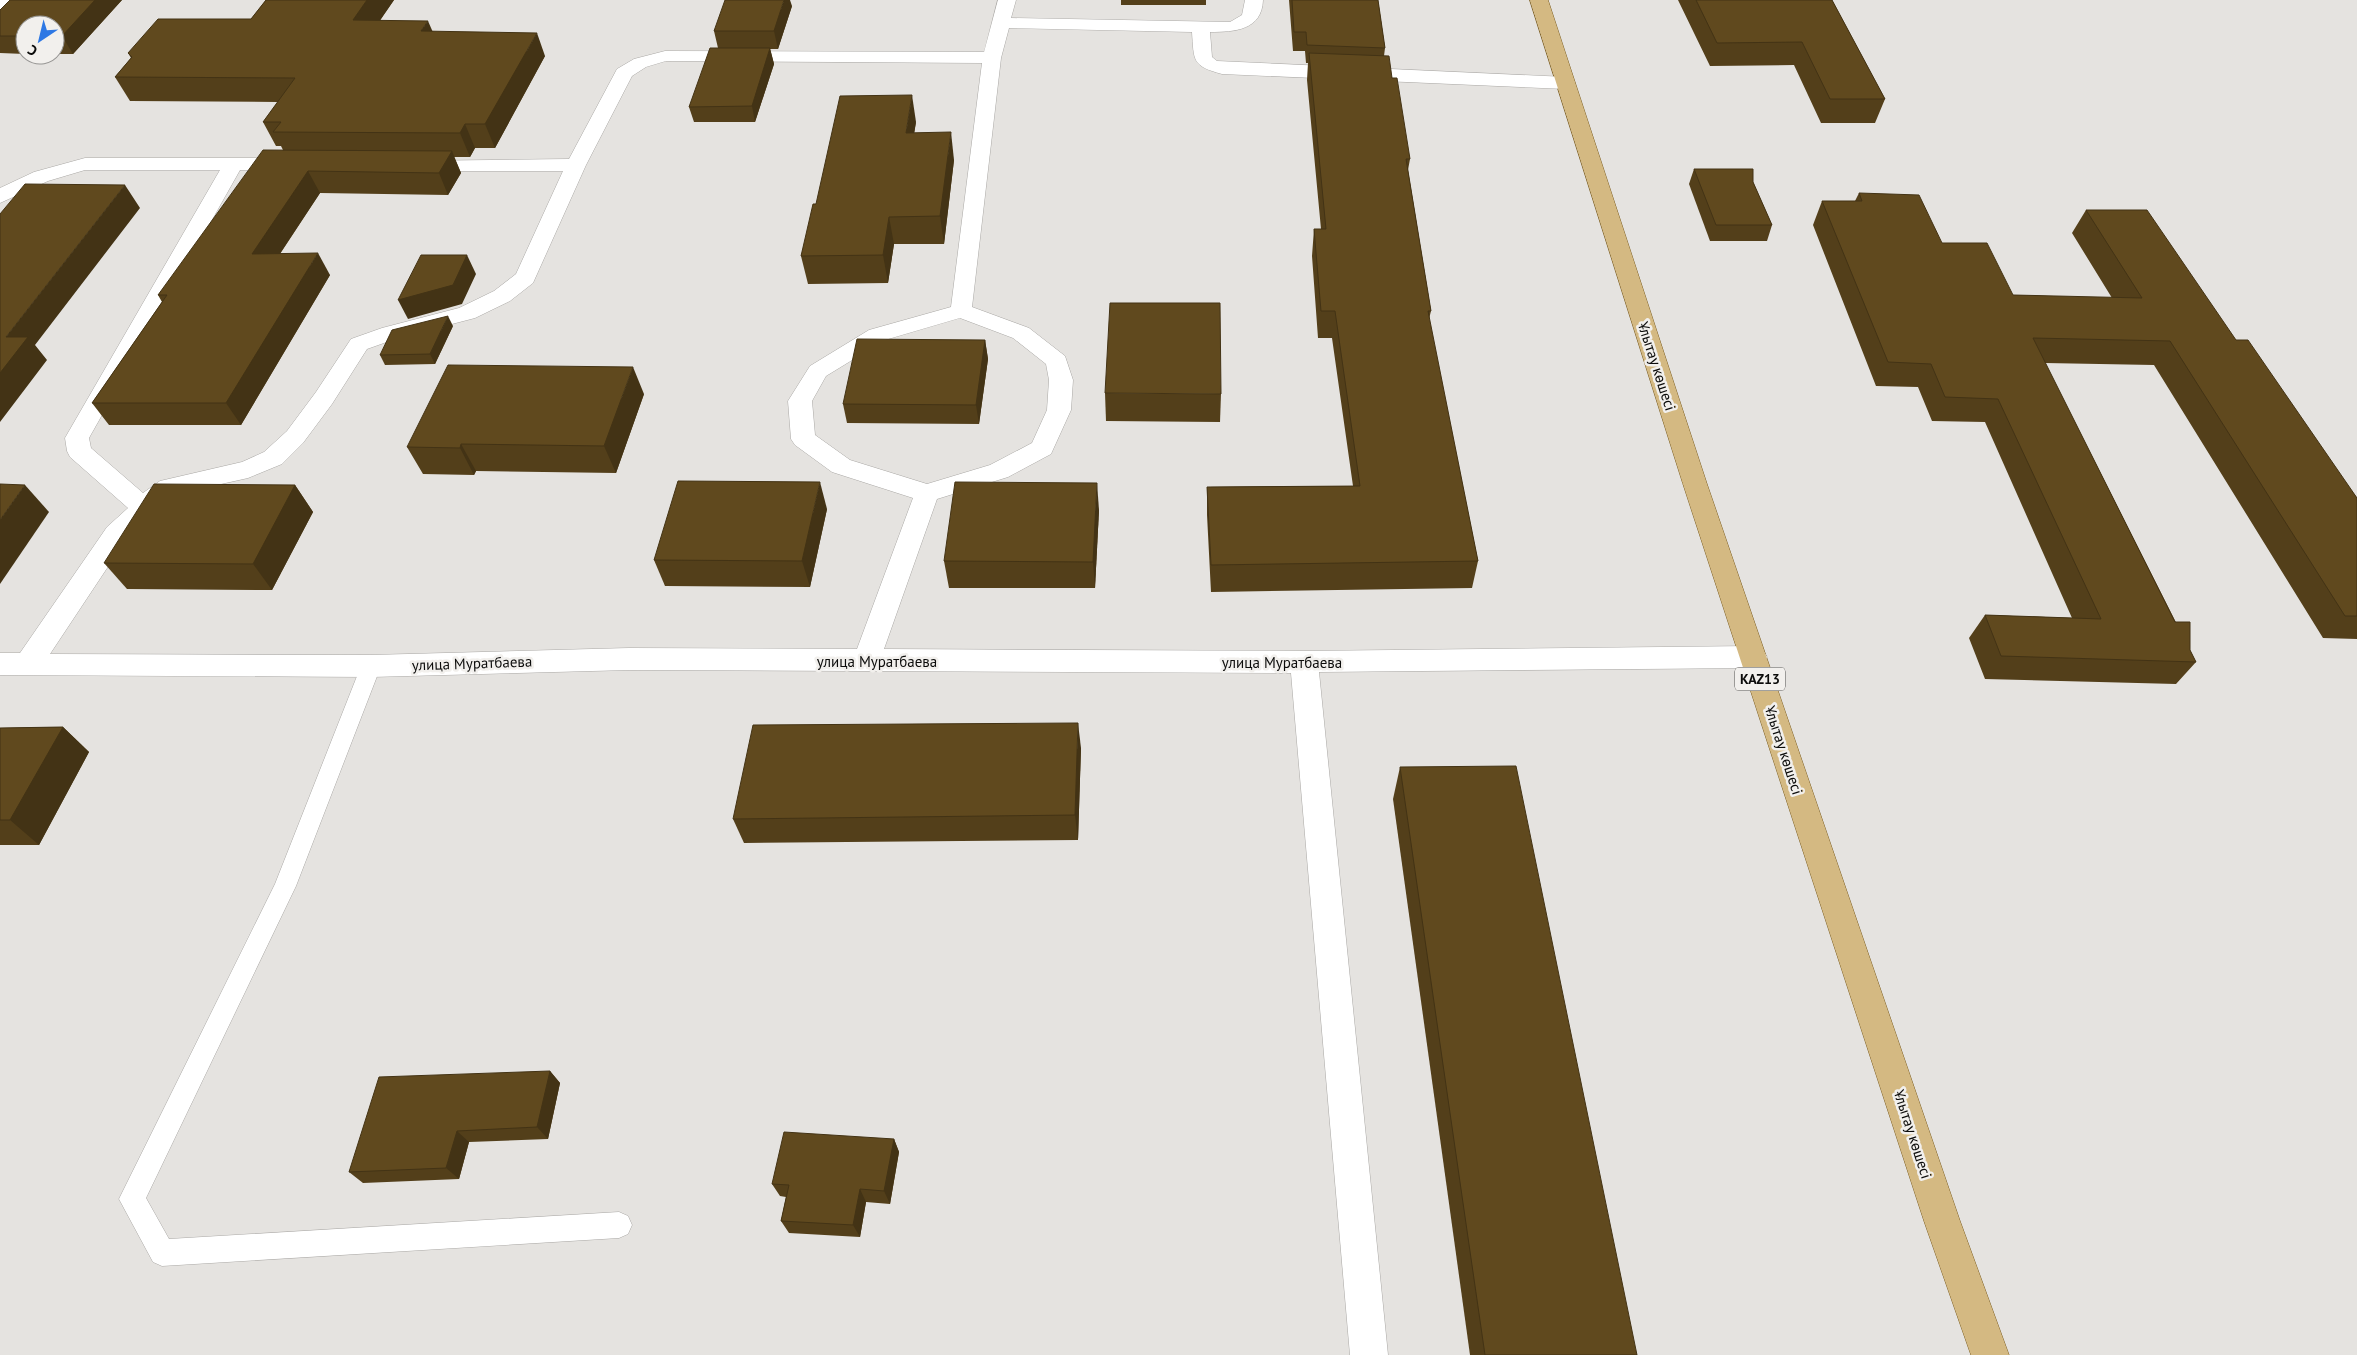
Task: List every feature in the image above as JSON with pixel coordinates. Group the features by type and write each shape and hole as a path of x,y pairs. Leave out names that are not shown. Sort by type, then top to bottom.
{"main road":[{"name":"Ұлытау көшесі","path":"1539,0 1753,657 1938,1212 1990,1355"}],"street":[{"path":"0,6 6,0"},
{"path":"961,311 992,58 1008,0"},
{"path":"1002,23 1230,27 1239,25 1250,18 1254,12 1254,0"},
{"path":"1200,27 1202,59 1210,65 1222,68 1566,82"},
{"path":"28,664 116,534 143,507 169,487 248,469 273,458 295,437 324,398 359,344 390,333 468,313 502,296 525,278 576,165 624,73 640,63 665,56 992,58"},
{"path":"0,197 14,188 48,174 85,164 312,164"},
{"path":"143,507 79,451 77,438 234,164"},
{"path":"400,164 576,165"},
{"path":"961,311 1021,333 1057,361 1061,380 1060,410 1042,448 999,471 928,493 841,466 804,439 800,401 818,371 876,335 961,311"},
{"path":"866,661 928,493"},
{"name":"улица Муратбаева","path":"0,664 371,666 629,659 1304,662 1753,657"},
{"path":"1304,662 1369,1355"}],"lane":[{"path":"371,666 285,886 132,1199 162,1253 619,1225"}],"building":[{"path":"10,0 95,0 65,33 65,15 15,15 15,36 0,36 0,10"},
{"path":"266,0 367,0 353,20 428,21 421,31 537,33 485,124 465,124 460,133 273,132 281,122 263,122 295,78 115,77 132,57 128,53 158,19 251,19"},
{"path":"725,0 784,0 774,31 714,31"},
{"path":"1292,0 1378,0 1385,48 1307,45 1306,32 1294,32"},
{"path":"1696,0 1832,0 1885,99 1830,99 1802,42 1717,43"},
{"path":"710,48 770,48 752,106 689,107"},
{"path":"1309,53 1389,56 1392,78 1397,78 1410,159 1406,159 1431,311 1428,311 1478,561 1211,565 1207,487 1360,486 1335,311 1321,311 1314,229 1326,229"},
{"path":"912,95 906,133 951,132 940,216 889,217 883,255 801,256 813,204 816,204 840,96"},
{"path":"263,150 452,151 439,173 308,171 252,254 318,253 226,403 92,403 167,295 158,295"},
{"path":"1694,169 1753,169 1753,182 1772,225 1716,225"},
{"path":"25,184 125,185 6,337 28,337 0,373 0,214"},
{"path":"1859,193 1919,195 1942,243 1987,243 2013,295 2142,298 2086,210 2147,210 2236,340 2248,340 2357,498 2357,616 2345,616 2170,341 2033,338 2175,622 2190,622 2190,650 2196,662 2001,656 1985,615 2101,619 1998,399 1945,397 1931,364 1888,362 1822,201 1862,201"},
{"path":"421,255 467,255 453,285 398,300"},
{"path":"1110,303 1220,303 1221,394 1105,393"},
{"path":"448,316 430,354 380,355 392,330"},
{"path":"857,339 985,340 976,405 843,404"},
{"path":"448,365 633,367 604,446 461,444 460,448 407,447"},
{"path":"678,481 820,482 802,561 654,560"},
{"path":"955,482 1097,483 1093,562 944,561"},
{"path":"0,484 25,485 0,520"},
{"path":"154,484 295,485 253,564 104,563"},
{"path":"1078,723 1075,815 733,819 753,725"},
{"path":"63,727 10,820 0,820 0,728"},
{"path":"1516,766 1637,1355 1485,1355 1400,767"},
{"path":"550,1071 537,1127 457,1131 446,1168 349,1172 379,1077"},
{"path":"784,1132 894,1139 884,1191 860,1189 853,1225 781,1221 789,1185 772,1184"}]}
